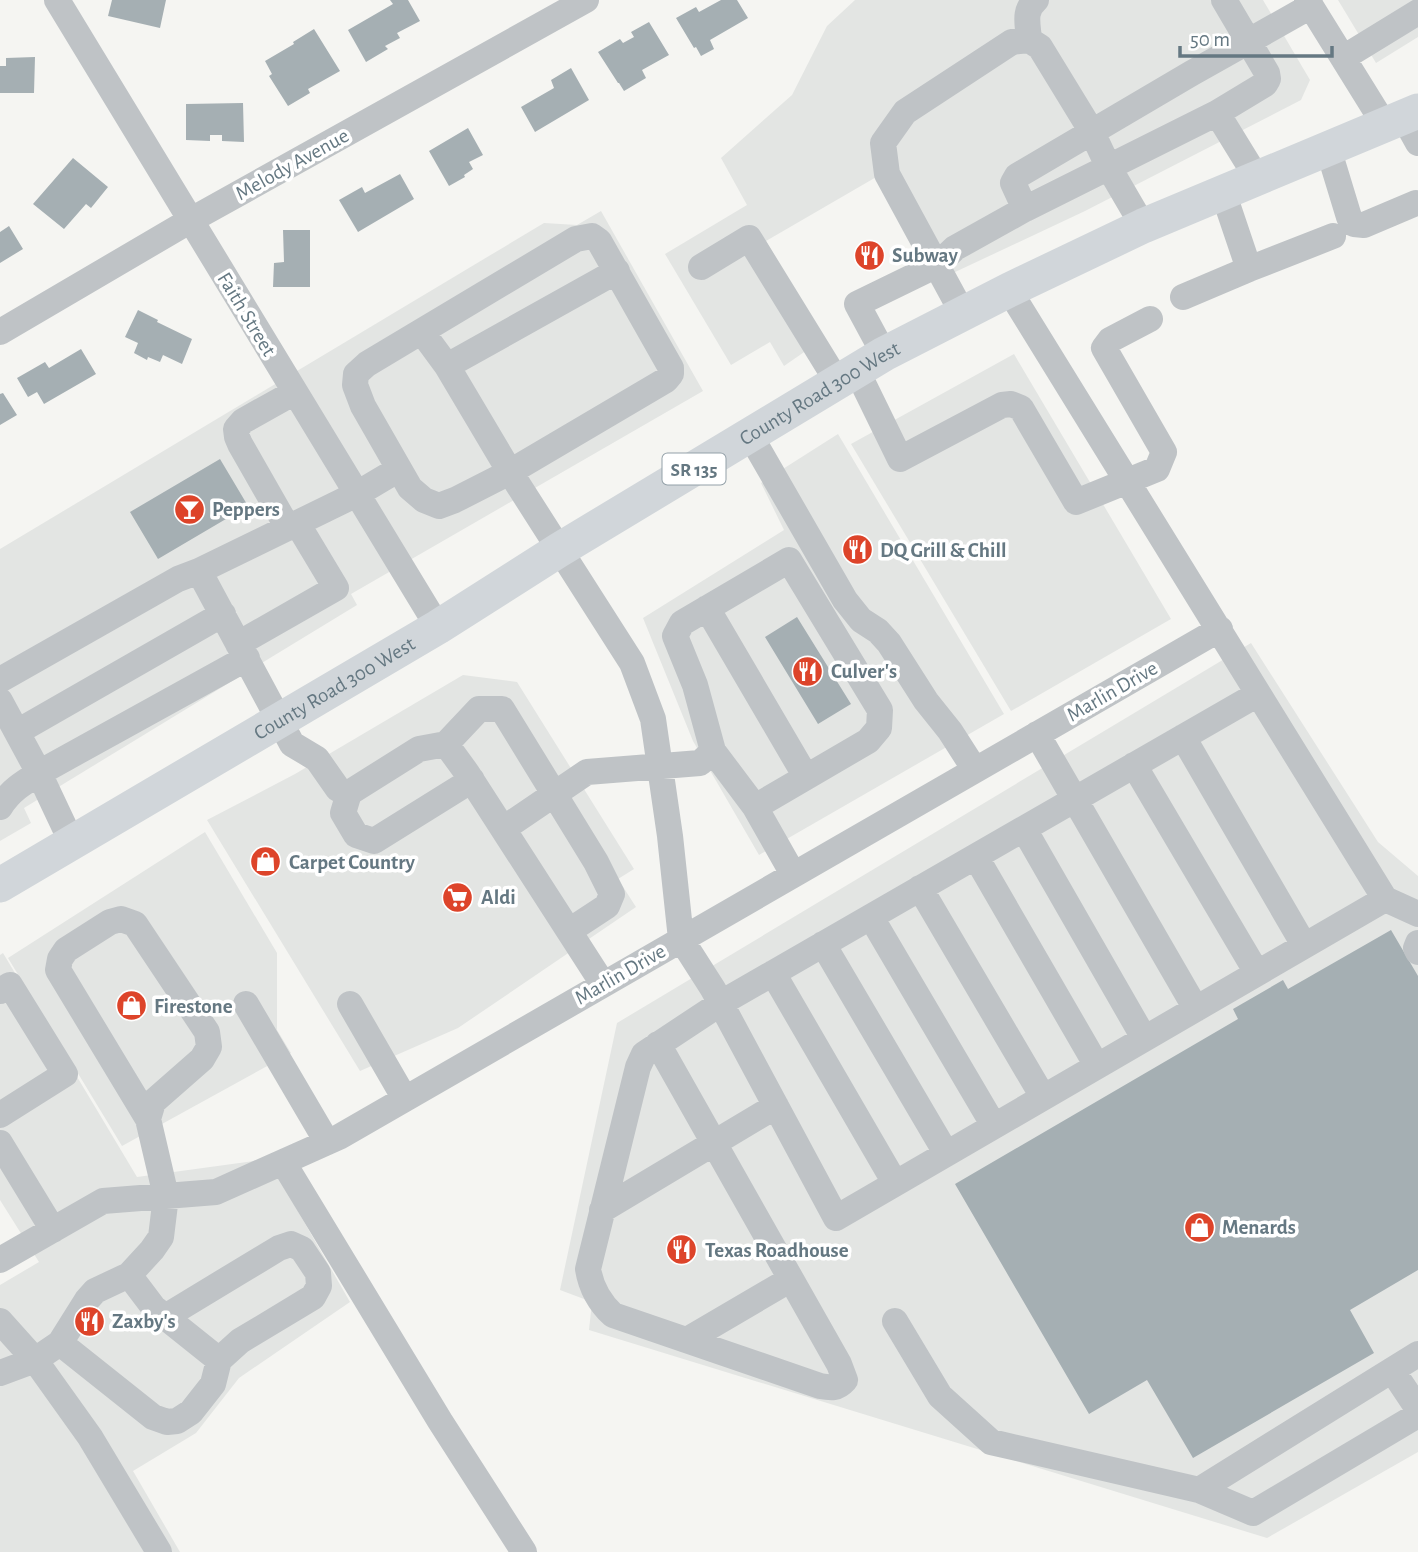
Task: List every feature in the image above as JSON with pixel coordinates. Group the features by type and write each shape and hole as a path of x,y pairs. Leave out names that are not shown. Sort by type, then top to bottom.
{"main road":[{"name":"County Road 300 West","path":"0,885 438,627 859,368 1009,290 1143,226 1328,148 1406,124"}],"street":[{"name":"Faith Street","path":"57,0 438,627"},
{"name":"Melody Avenue","path":"0,332 191,220 586,0"},
{"path":"1029,40 1027,13 1036,0"},
{"path":"859,368 857,304 937,265 955,248 1025,209 1217,113 1265,84 1267,73 1224,0"},
{"path":"1025,209 1015,189 1014,179 1249,42 1309,3 1343,58 1406,124"},
{"path":"1343,58 1418,12"},
{"path":"963,314 887,174 883,143 905,112 1012,42 1029,40 1040,47 1092,132 1108,166 1143,226"},
{"path":"1217,113 1257,178"},
{"path":"1328,148 1349,217 1354,224 1363,225 1416,202"},
{"path":"1223,192 1249,269"},
{"path":"592,236 599,241 617,271 671,368 671,374 666,380 510,472 455,500 439,506 424,500 410,488 363,406 355,385 356,374 367,364 576,239 592,236"},
{"path":"1183,297 1333,236"},
{"path":"701,267 749,238 859,368 900,459 1002,405 1012,404 1021,408 1076,502 1157,469 1164,453 1104,348 1110,340 1150,319"},
{"path":"447,366 617,271"},
{"path":"1009,290 1385,899 1418,914"},
{"path":"422,332 447,366 559,551 632,663 653,719 681,939 720,1003 836,1218 1385,899"},
{"path":"3,795 242,651 336,588 237,437 236,429 243,421 295,391"},
{"path":"750,435 845,600 861,620 878,631 889,643 975,770"},
{"path":"0,680 178,579 357,494 399,469"},
{"path":"755,807 868,741 879,728 880,710 789,560 682,623 674,636 695,685 713,751 755,807 793,874"},
{"path":"199,571 292,744 317,759 338,789 349,793"},
{"path":"707,608 806,777"},
{"path":"17,733 223,614"},
{"name":"Marlin Drive","path":"0,1259 103,1201 216,1192 339,1137 1220,629"},
{"path":"658,1044 839,1364 845,1380 840,1386 820,1386 613,1315 605,1307 590,1280 588,1269 638,1068 644,1054 658,1044 720,1003 1258,694"},
{"path":"0,701 39,773 72,843"},
{"path":"472,780 374,841 356,835 343,813 349,793 419,750 446,744 479,709 502,709 596,862 612,894 607,906 569,932"},
{"path":"1037,734 1196,1009"},
{"path":"1183,737 1304,945"},
{"path":"446,744 603,984"},
{"path":"503,829 587,772 700,763 713,751"},
{"path":"1134,765 1257,973"},
{"path":"1024,829 1144,1038"},
{"path":"975,857 1097,1066"},
{"path":"920,888 1043,1097"},
{"path":"871,917 994,1126"},
{"path":"0,1373 35,1360 60,1343 95,1291 129,1275 160,1237 166,1196 148,1119 58,971 60,959 66,950 110,922 121,919 135,924 207,1032 209,1047 202,1059 153,1102 148,1119"},
{"path":"1418,943 1418,952"},
{"path":"823,944 946,1153"},
{"path":"773,973 895,1183"},
{"path":"0,991 10,985 65,1074 0,1115"},
{"path":"246,1004 327,1142"},
{"path":"350,1004 405,1099"},
{"path":"602,1210 776,1106"},
{"path":"0,1143 53,1230"},
{"path":"283,1162 440,1421 524,1552"},
{"path":"60,1343 153,1418 167,1422 177,1421 191,1412 213,1384 219,1360 240,1340 313,1297 319,1286 318,1273 302,1249 291,1244 279,1248 165,1317"},
{"path":"129,1275 154,1308 219,1360"},
{"path":"687,1340 791,1279"},
{"path":"0,1321 35,1360 90,1437 159,1552"},
{"path":"895,1321 940,1396 991,1442 1199,1490 1253,1513 1418,1415"},
{"path":"1199,1490 1418,1354"},
{"path":"1392,1370 1418,1409"}],"shaded area":[{"path":"855,0 1263,0 1310,80 1301,100 1085,211 936,281 878,176 766,241 823,339 784,366 770,342 731,365 665,254 747,205 721,158 792,95 827,26"},
{"path":"1338,0 1418,0 1418,37 1376,63"},
{"path":"601,211 703,391 351,594 357,605 24,808 31,823 0,841 0,549 544,223 577,225"},
{"path":"1014,354 1171,619 1011,711 851,444"},
{"path":"838,434 1004,714 759,855 693,741 643,618 784,530 761,483"},
{"path":"1251,643 1378,842 1418,876 1418,1452 1267,1538 589,1330 592,1302 560,1290 617,1023"},
{"path":"463,675 517,682 634,869 618,879 636,907 458,1028 360,1071 207,820 295,774"},
{"path":"205,832 277,953 277,1030 291,1053 122,1146 8,958"},
{"path":"3,953 137,1177 268,1159 350,1302 239,1378 196,1433 133,1471 180,1552 0,1552 0,1285 39,1262 0,1200 0,955"}],"building":[{"path":"112,0 166,0 160,28 108,16"},
{"path":"390,0 408,0 420,21 397,33 400,38 385,46 388,49 366,62 348,30 393,4"},
{"path":"721,0 737,0 748,18 710,40 714,49 701,56 676,18 696,7 699,12"},
{"path":"649,22 669,55 642,70 646,78 624,91 598,52 620,39 623,43 634,37 631,32"},
{"path":"314,29 340,71 308,89 310,93 288,106 269,76 272,74 265,61"},
{"path":"35,57 34,93 0,93 0,66 6,66 6,58"},
{"path":"571,68 589,100 535,132 521,107 554,88 551,80"},
{"path":"243,103 244,142 222,141 222,135 210,135 210,141 186,140 186,104"},
{"path":"468,128 483,155 469,162 473,169 449,186 429,151"},
{"path":"73,158 108,187 91,208 86,204 64,229 33,204"},
{"path":"400,174 414,199 358,232 339,200 362,187 365,193"},
{"path":"9,226 23,249 0,263 0,232"},
{"path":"283,230 310,230 310,287 273,287 274,263 284,262"},
{"path":"138,310 192,339 182,364 163,355 160,362 148,357 147,360 134,353 138,343 125,337"},
{"path":"81,349 96,374 44,404 37,392 28,397 17,378 45,362 49,368"},
{"path":"3,393 17,415 0,425 0,394"},
{"name":"Peppers","path":"220,459 248,506 158,559 130,512"},
{"name":"Culver's","path":"797,617 851,704 818,724 765,637"},
{"name":"Menards","path":"1391,930 1418,976 1418,1270 1350,1310 1374,1353 1193,1458 1147,1380 1089,1414 955,1184 1238,1019 1233,1009 1283,980 1288,989"}],"place":[{"name":"Subway","path":"869,255"},
{"name":"Peppers","path":"189,509"},
{"name":"DQ Grill & Chill","path":"857,550"},
{"name":"Culver's","path":"808,671"},
{"name":"Carpet Country","path":"266,862"},
{"name":"Aldi","path":"458,897"},
{"name":"Firestone","path":"131,1006"},
{"name":"Menards","path":"1199,1227"},
{"name":"Texas Roadhouse","path":"682,1250"},
{"name":"Zaxby's","path":"89,1321"}]}
